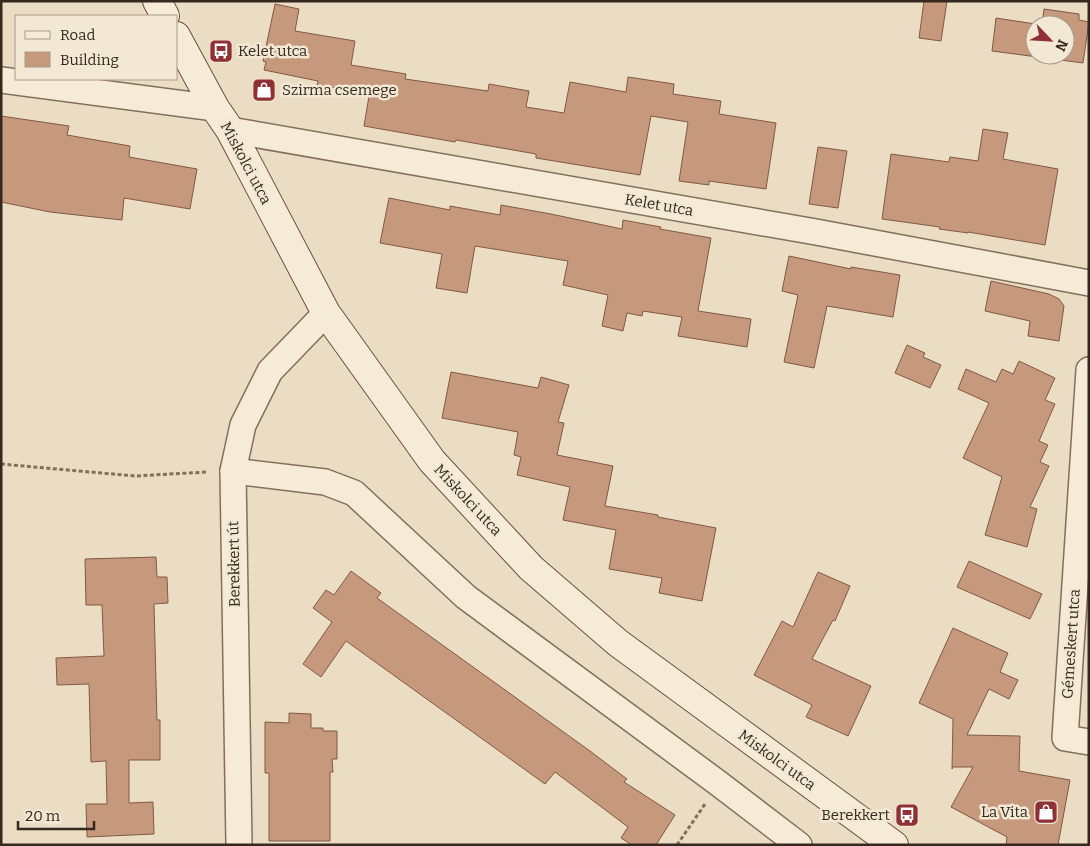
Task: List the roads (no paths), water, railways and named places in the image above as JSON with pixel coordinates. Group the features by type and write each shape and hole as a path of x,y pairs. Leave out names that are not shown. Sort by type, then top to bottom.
{"main road":[{"path":"157,1 164,15"},
{"name":"Miskolci utca","path":"178,40 326,313 432,461 531,568 618,643 894,845"}],"street":[{"name":"Kelet utca","path":"1,80 222,119 1089,283"},
{"name":"Berekkert út","path":"239,845 233,470 243,425 270,371 326,313"},
{"name":"Gémeskert utca","path":"1077,740 1089,370"},
{"path":"233,470 325,482 354,493 466,597 799,845"}],"place":[{"name":"Kelet utca","path":"221,51"},
{"name":"Szirma csemege","path":"264,90"},
{"name":"La Vita","path":"1046,812"},
{"name":"Berekkert","path":"907,815"}]}
